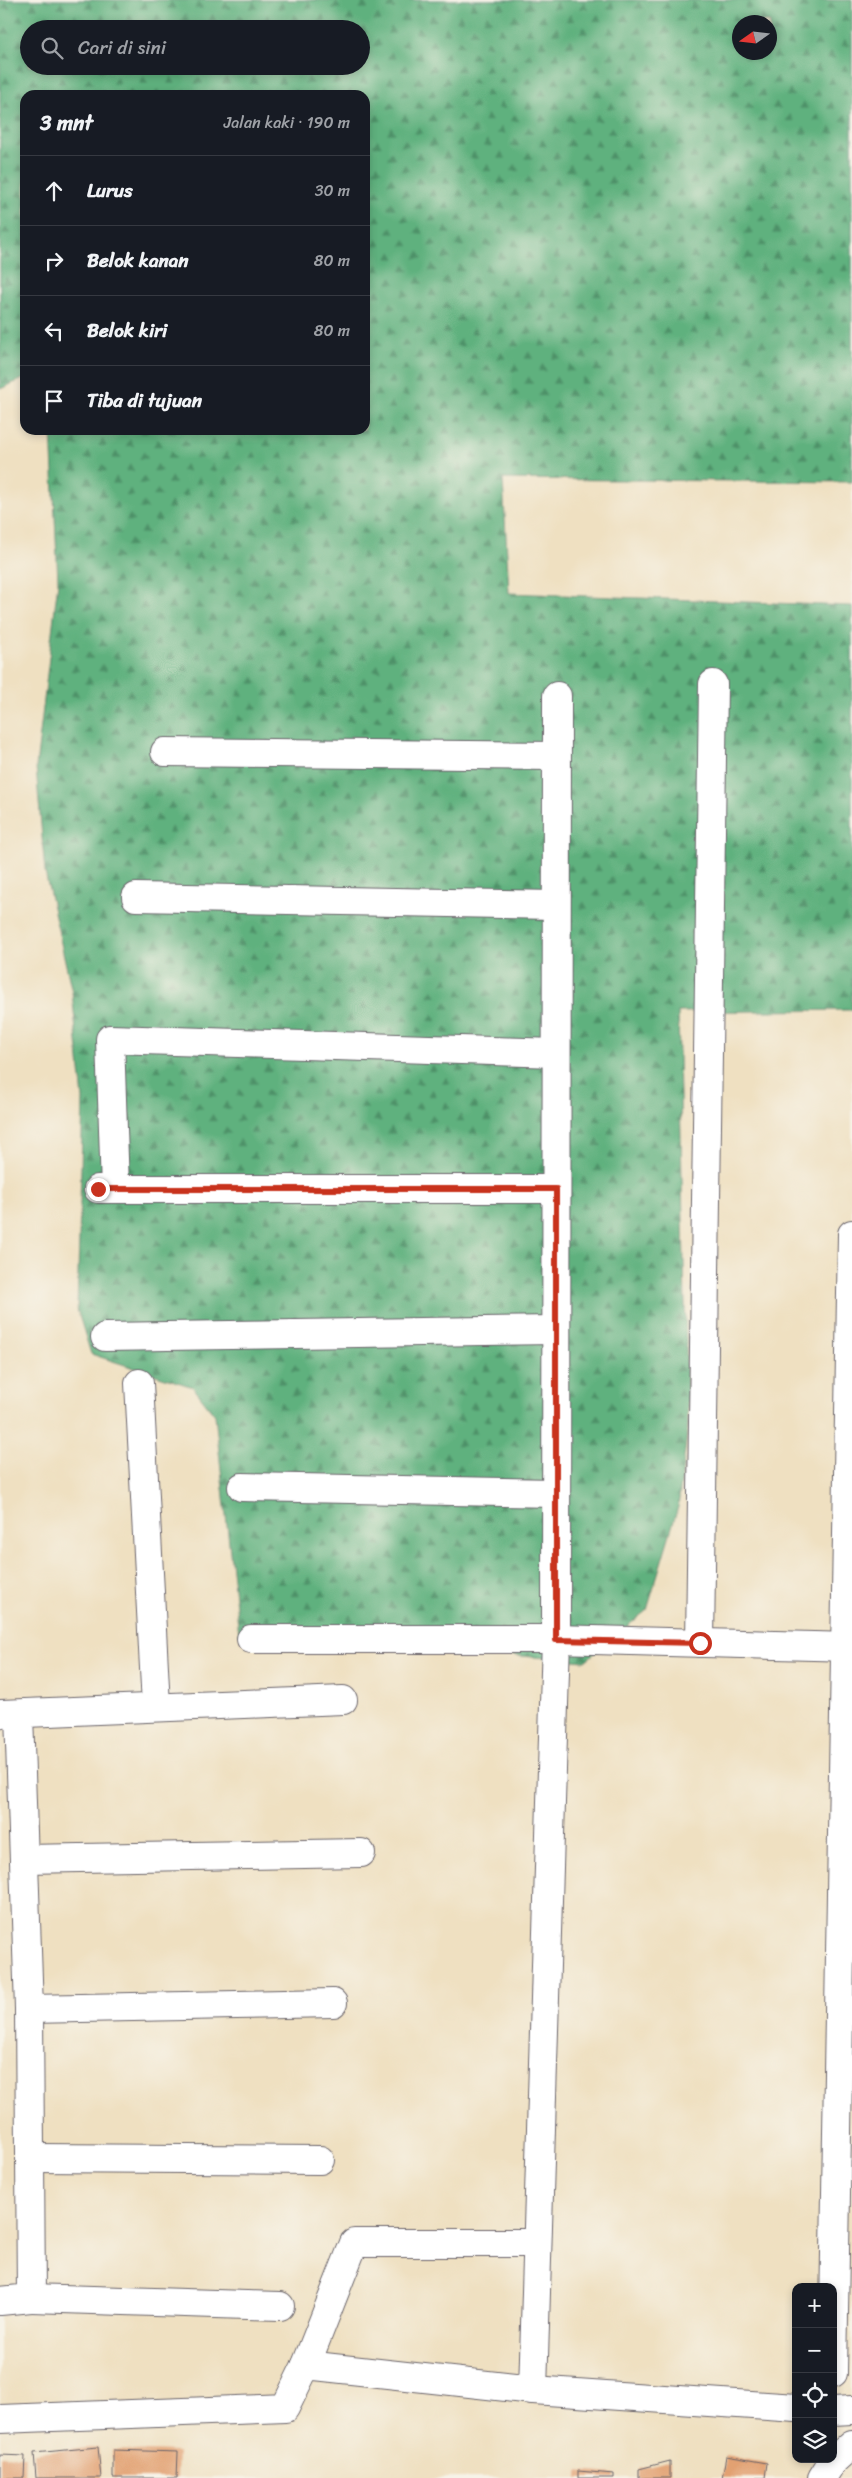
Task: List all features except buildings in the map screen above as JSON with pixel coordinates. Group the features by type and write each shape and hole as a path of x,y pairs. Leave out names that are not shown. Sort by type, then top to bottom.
{"street":[{"path":"700,1643 713,684"},
{"path":"533,2390 536,2243 556,1640 557,696"},
{"path":"166,752 556,756"},
{"path":"136,897 556,905"},
{"path":"556,1053 110,1039 107,1189 556,1189"},
{"path":"834,2328 849,1647 852,1234"},
{"path":"105,1336 556,1330"},
{"path":"138,1383 156,1706"},
{"path":"242,1487 556,1493"},
{"path":"251,1639 556,1640 849,1647"},
{"path":"31,2298 32,2158 24,1859 9,1714 156,1706 343,1700"},
{"path":"24,1859 361,1853"},
{"path":"29,2009 333,2003"},
{"path":"32,2158 320,2160"},
{"path":"0,2419 285,2408 306,2366 354,2243 536,2243"},
{"path":"0,2301 31,2298 280,2306"},
{"path":"306,2366 533,2390 792,2408"},
{"path":"837,2411 852,2410"},
{"path":"822,2478 832,2462 852,2444"}],"green space":[{"path":"0,0 852,0 852,482 503,479 509,593 852,606 852,1010 678,1012 688,1426 678,1507 647,1610 585,1661 239,1634 215,1415 193,1387 91,1354 77,1309 83,1099 72,992 45,872 36,767 58,582 51,435 370,435 370,90 20,90 20,380 0,389"}],"route":[{"path":"98,1189 556,1189 556,1640 700,1643"}]}
